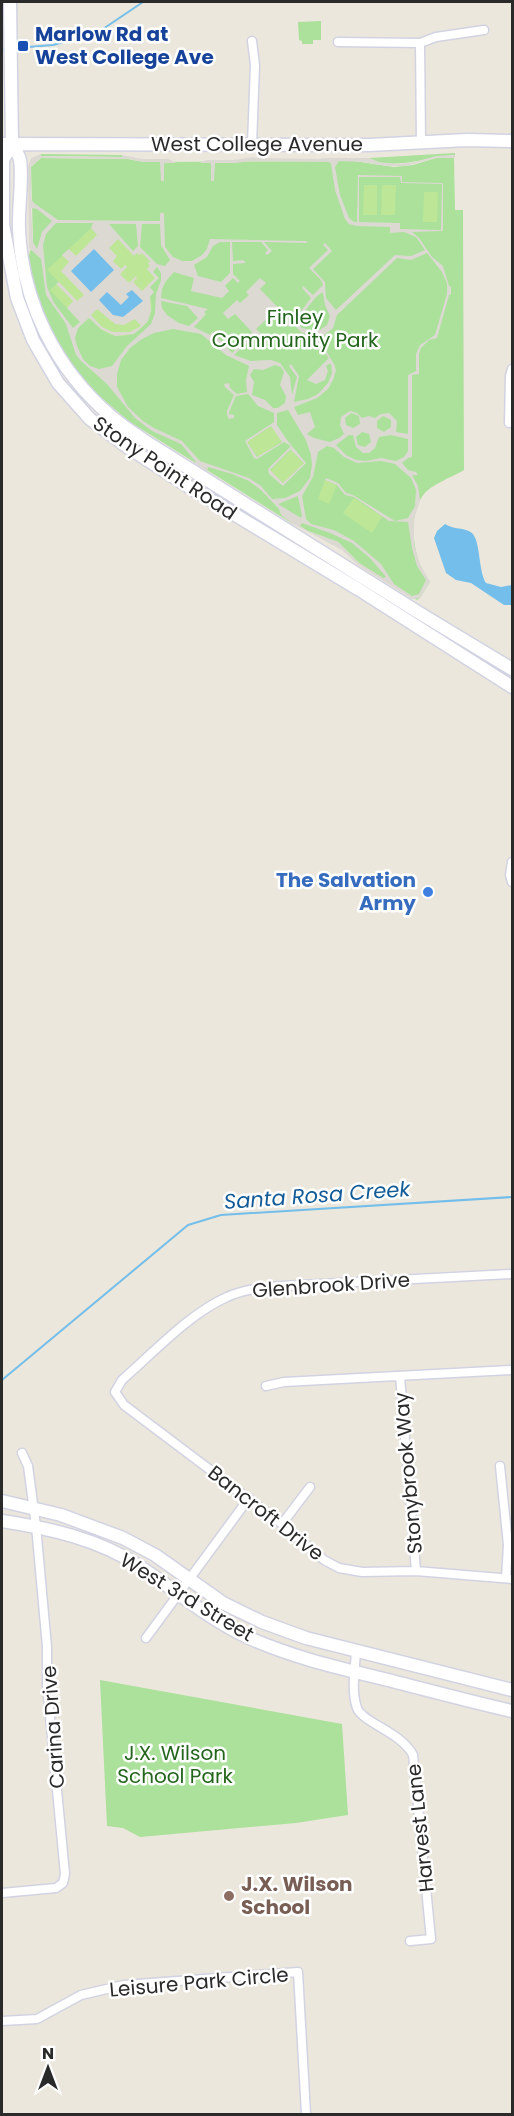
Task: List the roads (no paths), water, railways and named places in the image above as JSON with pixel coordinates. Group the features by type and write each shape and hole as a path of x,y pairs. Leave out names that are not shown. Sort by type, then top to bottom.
{"main road":[{"path":"7,144 10,2"},
{"name":"West College Avenue","path":"7,144 369,145 466,140 513,141"},
{"name":"Stony Point Road","path":"7,144 3,160 3,225 17,298 33,340 58,383 90,419 126,446 189,487 358,589 513,687"},
{"name":"Stony Point Road","path":"7,144 20,159 20,252 26,285 55,351 74,379 112,417 146,441 421,614 513,669"},
{"path":"8,258 15,267 29,311 38,315"},
{"name":"West 3rd Street","path":"2,1501 61,1515 123,1538 155,1555 223,1603 262,1622 306,1638 356,1652 513,1690"},
{"name":"West 3rd Street","path":"2,1521 36,1526 84,1540 116,1554 137,1565 213,1618 246,1636 315,1661 513,1711"}],"street":[{"path":"338,42 420,43 436,37 484,30"},
{"path":"252,41 255,65 252,144"},
{"path":"420,43 421,142"},
{"path":"509,423 510,376 513,369"},
{"path":"513,862 510,875 513,882"},
{"name":"Glenbrook Drive","path":"116,1392 122,1380 193,1318 212,1304 248,1290 281,1286 513,1275"},
{"path":"266,1386 284,1382 513,1370"},
{"name":"Stonybrook Way","path":"400,1376 416,1571"},
{"name":"Bancroft Drive","path":"116,1392 124,1404 249,1498 324,1560 339,1568 362,1572 416,1571 509,1579"},
{"name":"Carina Drive","path":"2,1893 56,1888 63,1883 65,1874 36,1526 27,1466 22,1453"},
{"path":"500,1466 509,1579"},
{"path":"282,1524 310,1487"},
{"path":"146,1638 249,1498"},
{"name":"Harvest Lane","path":"356,1652 354,1693 357,1709 362,1716 401,1739 413,1755 431,1939 410,1941"},
{"name":"Leisure Park Circle","path":"2,2021 37,2019 81,1995 124,1985 298,1972 306,2115"}],"water":[{"path":"94,249 114,270 91,292 71,271"},
{"path":"132,290 143,301 123,317 113,315 99,300 107,292 121,305 129,297 126,294"},
{"path":"445,524 472,533 477,543 486,583 501,587 512,585 512,605 504,605 471,583 456,580 446,573 434,538 437,531"}],"waterway":[{"path":"16,48 53,45 97,33 143,2"},
{"path":"2,50 8,49"},
{"name":"Santa Rosa Creek","path":"2,1380 188,1225 221,1215 512,1197"}],"place":[{"name":"Marlow Rd at West College Ave","path":"23,46"},
{"name":"The Salvation Army","path":"428,892"},
{"name":"J.X. Wilson School","path":"229,1896"}],"park label":[{"name":"Finley Community Park","path":"295,328"},
{"name":"J.X. Wilson School Park","path":"175,1764"}]}
